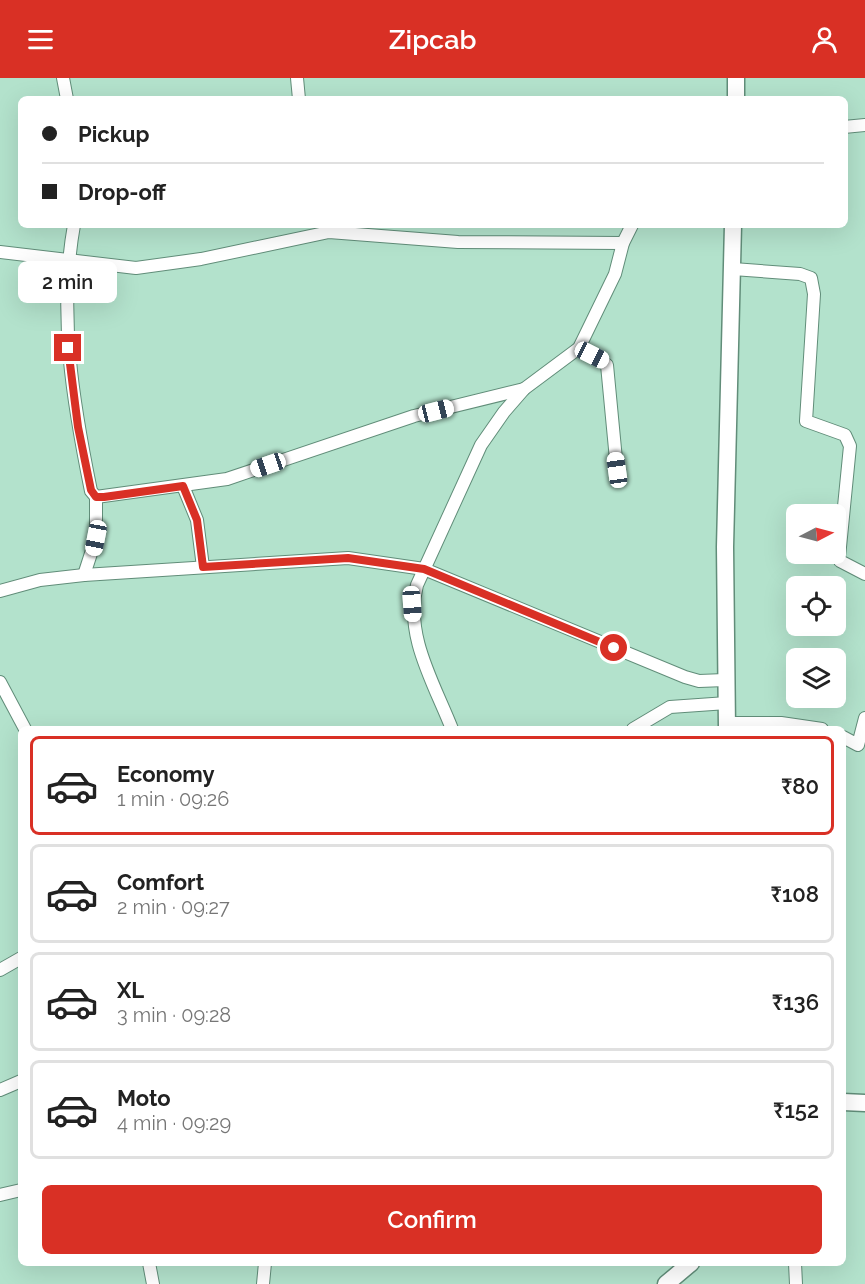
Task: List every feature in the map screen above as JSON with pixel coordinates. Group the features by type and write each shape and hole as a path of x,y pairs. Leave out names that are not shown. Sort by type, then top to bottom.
{"main road":[{"path":"736,78 736,96"},
{"path":"727,726 725,547 734,228"},
{"path":"846,1102 865,1104"},
{"path":"666,1284 687,1266"}],"street":[{"path":"63,78 66,96"},
{"path":"297,78 299,96"},
{"path":"848,127 865,125"},
{"path":"73,228 68,260 68,348 78,427 91,490 96,497 96,538 84,575"},
{"path":"451,726 414,632 412,604 424,569 481,445 504,412 524,389 579,348 615,274 623,243 630,228"},
{"path":"0,252 136,268 201,259 316,230 458,242 623,243"},
{"path":"733,269 800,274 811,278 814,294 806,421 845,435 849,439 838,557 840,561 865,574"},
{"path":"579,348 607,365 617,470"},
{"path":"96,497 227,480 414,416 524,389"},
{"path":"183,486 197,520 203,567"},
{"path":"0,591 40,580 84,575 348,558 424,569 699,681 725,680"},
{"path":"699,681 700,703"},
{"path":"0,682 23,726"},
{"path":"638,726 670,707 700,703 727,703"},
{"path":"846,739 862,748 865,718"},
{"path":"727,726 782,723 802,726"},
{"path":"0,970 18,960"},
{"path":"0,1090 18,1082"},
{"path":"0,1195 18,1191"},
{"path":"150,1266 153,1284"},
{"path":"263,1284 265,1266"},
{"path":"795,1266 796,1284"}],"route":[{"path":"68,348 78,427 91,490 96,497 104,497 183,486 197,520 201,537 203,567 348,558 424,569 614,648"}]}
